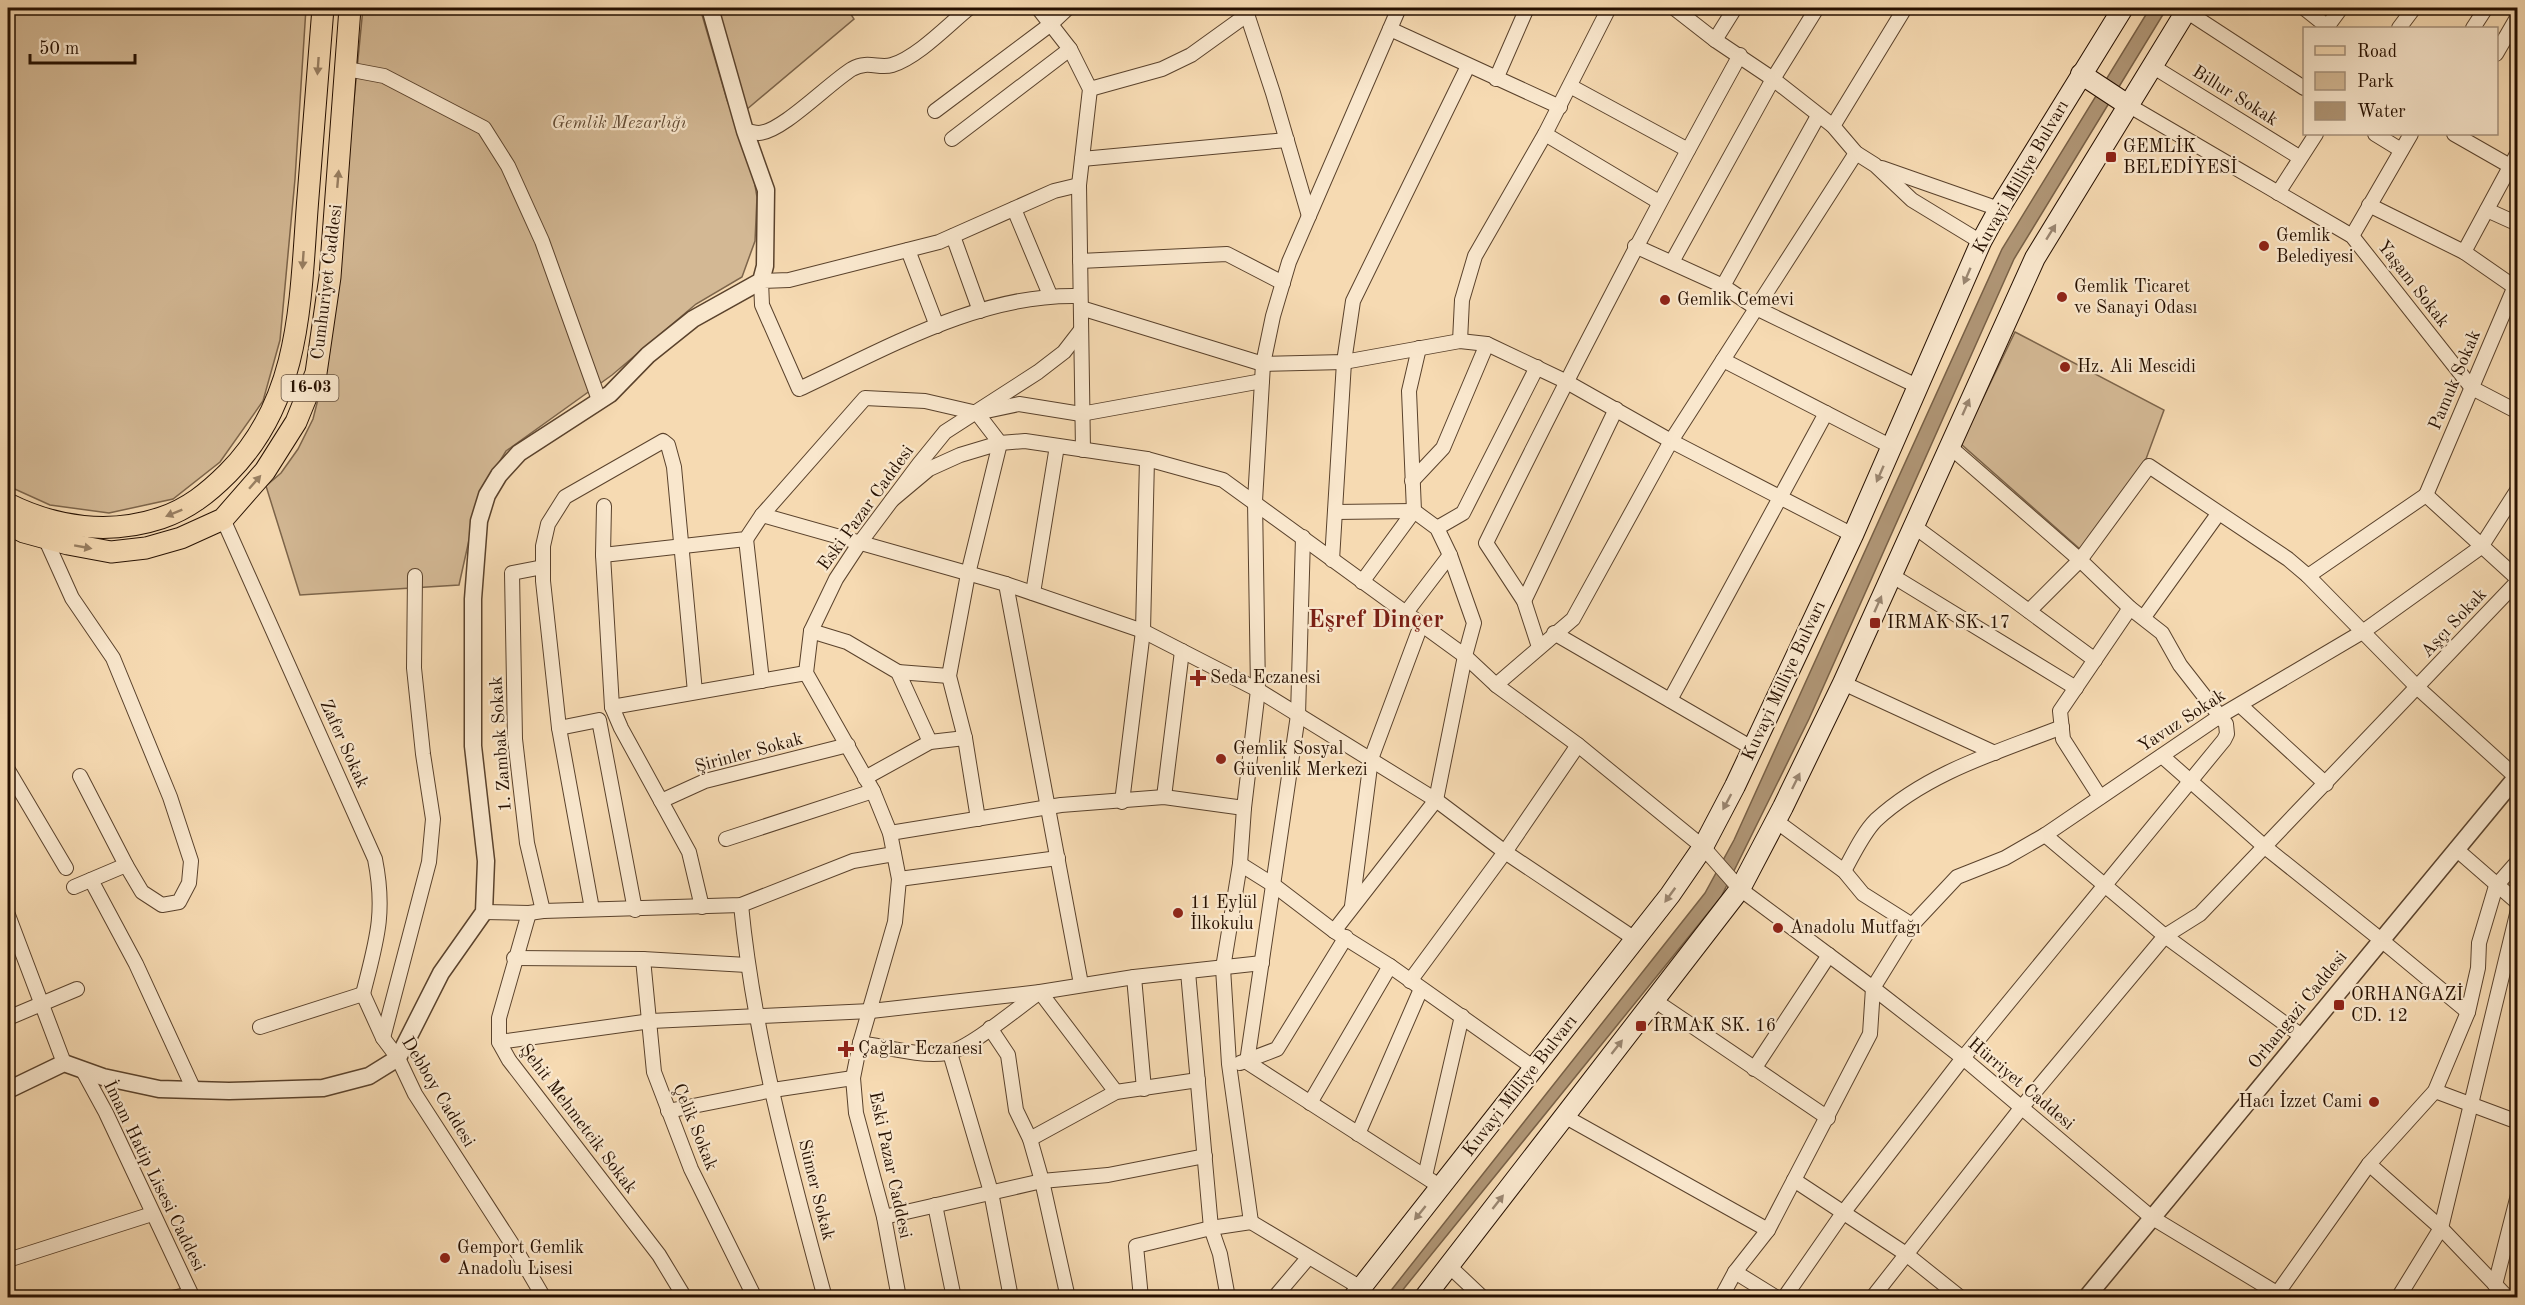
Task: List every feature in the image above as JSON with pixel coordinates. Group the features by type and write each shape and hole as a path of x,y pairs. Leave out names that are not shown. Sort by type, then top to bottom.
{"main road":[{"name":"Cumhuriyet Caddesi","path":"8,504 32,516 81,527 109,528 147,523 180,512 210,490 246,455 263,429 279,398 298,330 323,8"},
{"name":"Cumhuriyet Caddesi","path":"8,524 45,538 111,552 146,548 181,538 223,519 265,471 296,422 316,373 330,277 350,8"},
{"name":"Kuvayi Milliye Bulvarı","path":"1357,1293 1433,1182 1534,1068 1670,895 1703,847 1736,786 1853,535 1981,242 2118,9"},
{"path":"1424,1298 1740,889 1843,683 2035,258 2187,9"},
{"path":"2081,74 2128,105"}],"street":[{"path":"710,8 745,130 766,190 765,266 761,281 762,305 799,389 937,326 980,311 1050,295 1081,302 1263,364 1344,362 1460,341 1487,344 1565,381 1671,441 1853,535"},
{"path":"745,130 760,133 786,121 829,85 855,68 869,63 891,66 912,54 969,8"},
{"path":"1038,8 1070,49 1090,89 1079,185 1083,450"},
{"path":"935,111 1068,8"},
{"path":"1251,1222 1229,1064 1223,968 1240,864 1244,807 1258,690 1255,501 1263,364 1289,262 1399,8"},
{"path":"1496,79 1527,8"},
{"path":"1460,341 1462,300 1475,256 1560,107 1609,8"},
{"path":"1674,8 1715,40 1773,79 1833,126 1856,153 1875,165 1912,200 1981,242"},
{"path":"1715,40 1735,8"},
{"path":"1672,262 1773,79 1816,8"},
{"path":"1833,126 1905,8"},
{"path":"2304,8 2327,27"},
{"path":"2329,27 2341,8"},
{"path":"2400,27 2414,8"},
{"path":"2187,9 2303,87"},
{"path":"2473,27 2482,9"},
{"path":"1090,89 1162,69 1191,55 1246,11 1309,216"},
{"path":"2498,50 2517,15"},
{"path":"1390,29 1560,107"},
{"path":"952,139 1070,49"},
{"path":"1539,647 1524,601 1486,543 1565,381 1635,246 1740,56"},
{"path":"1332,560 1344,362 1353,301 1468,66"},
{"name":"Billur Sokak","path":"2152,66 2299,158"},
{"path":"347,69 384,76 484,128 508,166 542,240 599,400"},
{"path":"1570,86 1688,150"},
{"name":"Yaşam Sokak","path":"2128,105 2352,236 2472,388"},
{"path":"1723,286 1818,116"},
{"path":"1545,134 1659,202"},
{"path":"2278,193 2315,135"},
{"path":"2377,135 2401,150"},
{"path":"2352,236 2410,135"},
{"path":"2457,135 2515,156 2464,252"},
{"path":"1082,159 1287,140"},
{"path":"1497,684 1573,619 1671,441 1856,153"},
{"path":"1875,165 1999,209"},
{"path":"8,1090 64,1063 103,1077 159,1089 322,1088 369,1077 398,1058 441,973 484,912 486,861 473,746 473,599 479,521 487,495 499,475 519,453 610,394 648,355 693,319 761,281 789,280 908,250 953,236 1054,191 1079,185"},
{"path":"2369,205 2464,252 2515,283"},
{"path":"1014,209 1050,295"},
{"path":"2487,210 2517,224"},
{"path":"953,236 980,311"},
{"path":"1635,246 1723,286 1756,308 1919,387"},
{"path":"908,250 937,326"},
{"path":"1080,261 1227,254 1283,283"},
{"name":"Pamuk Sokak","path":"2426,495 2515,283"},
{"name":"Eski Pazar Caddesi","path":"899,1298 884,1217 856,1113 854,1078 860,1043 895,922 899,879 891,833 873,790 806,673 811,631 836,579 859,544 945,432 977,413 1064,352 1081,330"},
{"path":"1412,481 1443,448 1487,344"},
{"path":"1362,582 1414,511 1409,391 1419,348"},
{"path":"1724,360 1892,447"},
{"path":"1437,528 1463,513 1537,367"},
{"path":"762,681 746,538 762,515 865,398 925,400 977,413 1019,404 1082,414 1262,381"},
{"path":"2472,388 2517,412"},
{"path":"1524,601 1617,409"},
{"path":"977,413 1000,443 968,574 949,676 965,738 978,819"},
{"path":"1670,700 1826,413"},
{"path":"592,909 559,728 543,567 543,546 548,524 565,497 663,441 668,445 674,467 695,692"},
{"name":"Hürriyet Caddesi","path":"892,500 929,469 960,455 1000,443 1025,441 1147,459 1223,480 1255,501 1405,614 1465,656 1497,684 1578,745 1703,847 1740,889 1874,987 1963,1058 2151,1217 2279,1296"},
{"path":"1033,593 1057,446"},
{"path":"1784,1298 1844,1213 1963,1058 2227,734 2226,724 2180,665 2162,633 2130,608 2080,560 1949,446"},
{"path":"1122,802 1143,631 1147,459"},
{"path":"2029,610 2080,560 2149,466 2288,559 2364,631 2418,688 2517,776"},
{"name":"Yavuz Sokak","path":"1874,987 1912,925 1958,877 2006,858 2045,835 2220,717 2364,631 2481,547 2517,489"},
{"path":"2308,576 2426,495 2517,580"},
{"path":"604,506 603,555 612,706 689,852 702,907"},
{"path":"1229,1064 1247,1062 1277,1049 1352,908 1436,800 1465,656 1474,623 1450,555 1437,528 1414,511 1335,512"},
{"path":"2144,617 2218,514"},
{"path":"762,515 1006,584 1143,631 1258,690 1371,759 1436,800 1504,852 1635,939"},
{"name":"Zafer Sokak","path":"223,519 375,859 380,885 380,924 363,994"},
{"path":"1914,527 2095,660"},
{"path":"1247,1062 1275,886 1298,715 1303,537"},
{"path":"45,538 72,598 113,658 170,797 191,861 189,883 179,902 162,905 142,892 80,776"},
{"path":"603,555 746,538"},
{"path":"1405,614 1450,555"},
{"name":"1. Zambak Sokak","path":"543,567 512,573 515,739 527,843 543,911"},
{"path":"1891,575 2076,688"},
{"path":"383,1038 429,862 433,819 414,668 415,576"},
{"name":"Aşçı Sokak","path":"1872,1298 2022,1107 2165,936 2200,914 2418,688 2517,580"},
{"path":"1006,584 1081,984"},
{"path":"2100,797 2063,739 2060,711 2130,608"},
{"path":"1352,908 1371,759 1420,625"},
{"path":"811,631 847,642 897,672 949,676"},
{"path":"1554,633 1752,748"},
{"path":"1164,797 1182,651"},
{"path":"897,672 930,742"},
{"path":"612,706 806,673"},
{"path":"1843,683 1995,753"},
{"path":"2240,705 2326,784"},
{"path":"559,728 599,720 635,910"},
{"path":"1844,871 1874,822 1918,788 1962,766 2062,727"},
{"path":"865,778 930,742 965,738"},
{"name":"Şirinler Sokak","path":"661,801 705,781 848,745"},
{"path":"1358,1134 1415,985 1578,745"},
{"path":"2162,756 2265,847 2468,1012"},
{"path":"8,770 66,868"},
{"name":"Orhangazi Caddesi","path":"2086,1298 2303,1036 2380,939 2517,776"},
{"path":"726,839 873,790"},
{"path":"891,833 1049,807 1164,797 1244,807"},
{"path":"1776,821 1844,871 1863,894 1912,925"},
{"path":"2045,835 2165,936 2303,1036"},
{"path":"2456,849 2517,903"},
{"path":"484,912 529,913 741,905 854,861 894,854"},
{"path":"899,879 1058,858"},
{"path":"2279,1296 2369,1164 2435,1091 2468,1012 2478,968 2479,943 2496,886 2517,861"},
{"path":"1240,864 1275,886 1340,934 1390,966 1534,1068"},
{"path":"74,887 126,865"},
{"path":"91,880 136,964 194,1090"},
{"name":"Sümer Sokak","path":"741,905 747,965 773,1090 825,1298"},
{"path":"2398,1298 2441,1228 2517,910"},
{"name":"Şehit Mehmetcik Sokak","path":"529,913 514,958 499,1018 499,1042 509,1060 659,1255 685,1298"},
{"path":"8,915 64,1063"},
{"path":"1754,1069 1829,955"},
{"path":"514,958 644,959 747,965"},
{"name":"Çelik Sokak","path":"644,959 654,1072 691,1169 755,1298"},
{"path":"499,1042 651,1021 871,1011 1262,963"},
{"path":"1310,1103 1390,966"},
{"path":"1188,972 1211,1228 1220,1254 1228,1298"},
{"path":"1134,977 1144,1089"},
{"path":"1721,1298 1735,1272 1768,1230 1870,1034 1874,987"},
{"path":"8,1018 77,989"},
{"path":"860,1043 931,1054 950,1053 1040,992"},
{"path":"1040,992 1116,1092"},
{"path":"260,1027 363,994"},
{"name":"Debboy Caddesi","path":"363,994 383,1038 398,1058 415,1094 519,1255 544,1298"},
{"path":"1654,1000 1828,1118"},
{"path":"1247,1062 1433,1182 1462,1016"},
{"path":"990,1028 1008,1055 1016,1110 1030,1138 1042,1181 1068,1298"},
{"path":"950,1053 991,1192 1011,1298"},
{"name":"İmam Hatip Lisesi Caddesi","path":"82,1069 106,1113 192,1296"},
{"path":"669,1111 773,1090 854,1078"},
{"path":"1030,1138 1116,1092 1198,1080"},
{"path":"2435,1091 2517,1122"},
{"path":"1564,1116 1768,1230"},
{"path":"884,1217 1042,1181 1108,1175 1205,1156"},
{"path":"2369,1164 2441,1228 2508,1298"},
{"path":"1794,1180 1906,1254 1961,1298"},
{"path":"2495,1285 2517,1195"},
{"path":"935,1205 954,1298"},
{"path":"8,1260 152,1214"},
{"path":"1141,1298 1136,1246 1211,1228 1251,1222 1308,1258 1357,1293"},
{"path":"1274,1298 1308,1258"},
{"path":"1449,1266 1483,1298"},
{"path":"1735,1272 1777,1298"},
{"path":"172,1298 192,1296"}],"green space":[{"path":"8,8 306,8 295,179 280,340 263,401 220,462 173,499 109,513 50,505 8,486"},
{"name":"Gemlik Mezarlığı","path":"363,8 700,8 727,100 751,162 757,197 755,241 742,277 696,304 612,375 506,451 479,495 459,585 300,595 266,486 281,473 298,449 313,419 329,356"},
{"path":"718,8 847,8 854,19 746,110"},
{"path":"2015,332 2164,410 2146,459 2081,550 1961,444"}],"water":[{"path":"2150,8 2167,8 2014,259 1809,719 1721,897 1397,1297 1385,1298 1705,893 1734,840 2002,249"}],"place":[{"name":"GEMLİK BELEDİYESİ","path":"2111,157"},
{"name":"Gemlik Belediyesi","path":"2264,246"},
{"name":"Gemlik Ticaret ve Sanayi Odası","path":"2062,297"},
{"name":"Gemlik Cemevi","path":"1665,300"},
{"name":"Hz. Ali Mescidi","path":"2065,367"},
{"name":"IRMAK SK. 17","path":"1875,623"},
{"name":"Seda Eczanesi","path":"1198,678"},
{"name":"Gemlik Sosyal Güvenlik Merkezi","path":"1221,759"},
{"name":"11 Eylül İlkokulu","path":"1178,913"},
{"name":"Anadolu Mutfağı","path":"1778,928"},
{"name":"ORHANGAZİ CD. 12","path":"2339,1005"},
{"name":"IRMAK SK. 16","path":"1641,1026"},
{"name":"Çağlar Eczanesi","path":"846,1049"},
{"name":"Hacı İzzet Cami","path":"2374,1102"},
{"name":"Gemport Gemlik Anadolu Lisesi","path":"445,1258"}],"district":[{"name":"Eşref Dinçer","path":"1376,621"}]}
